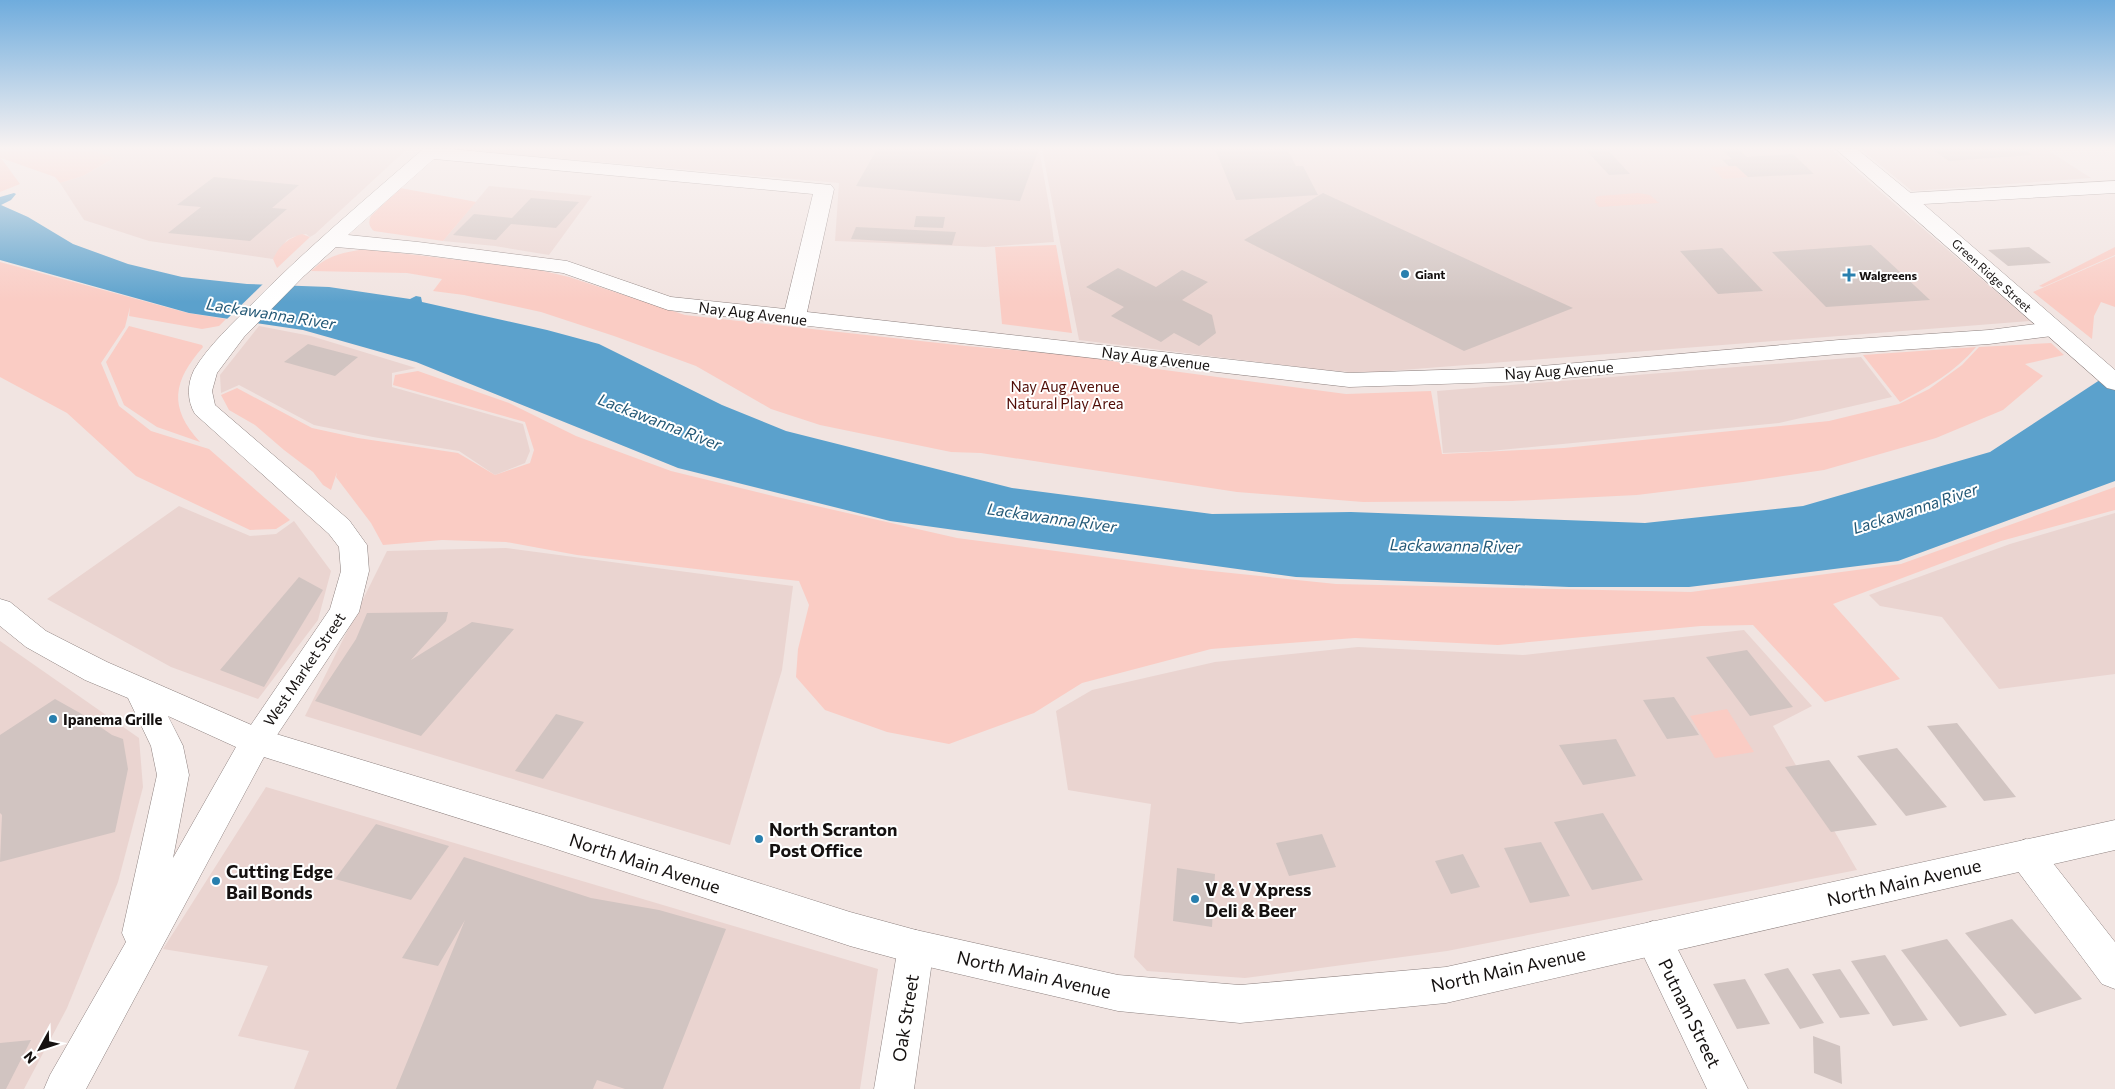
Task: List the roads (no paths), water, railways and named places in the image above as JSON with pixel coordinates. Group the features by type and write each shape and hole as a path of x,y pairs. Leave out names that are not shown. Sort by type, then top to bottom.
{"street":[{"name":"West Market Street","path":"64,1089 256,740 344,612 355,571 353,545 339,527 204,408 200,391 205,372 236,332 296,270 377,200"},
{"path":"794,318 821,200"},
{"name":"Green Ridge Street","path":"1906,200 2115,383"},
{"name":"Nay Aug Avenue","path":"331,240 418,248 567,266 668,303 1030,342 1349,380 1530,374 1839,346 1989,337 2052,329"},
{"name":"North Main Avenue","path":"0,610 36,639 96,671 256,740 547,831 850,929 916,947 1118,993 1240,1004 1446,985 2115,835"},
{"path":"135,961 173,775 167,746 140,690"},
{"path":"2026,855 2115,971"},
{"name":"Putnam Street","path":"1653,938 1728,1089"},
{"name":"Oak Street","path":"894,1089 916,947"}],"water":[{"name":"Lackawanna River","path":"0,200 11,200 1,205 28,217 73,244 128,264 182,277 247,284 329,287 410,299 416,296 421,297 422,302 547,330 599,344 722,405 786,431 1012,488 1212,514 1351,512 1645,523 1803,506 1990,452 2115,370 2115,481 1898,561 1689,587 1569,587 1296,577 890,521 678,468 416,362 303,330 189,313 0,260"}],"place":[{"name":"Giant","path":"1405,274"},
{"name":"Walgreens","path":"1849,275"},
{"name":"Ipanema Grille","path":"53,719"},
{"name":"North Scranton Post Office","path":"759,839"},
{"name":"Cutting Edge Bail Bonds","path":"216,881"},
{"name":"V & V Xpress Deli & Beer","path":"1195,899"}],"park label":[{"name":"Nay Aug Avenue Natural Play Area","path":"1065,394"}]}
